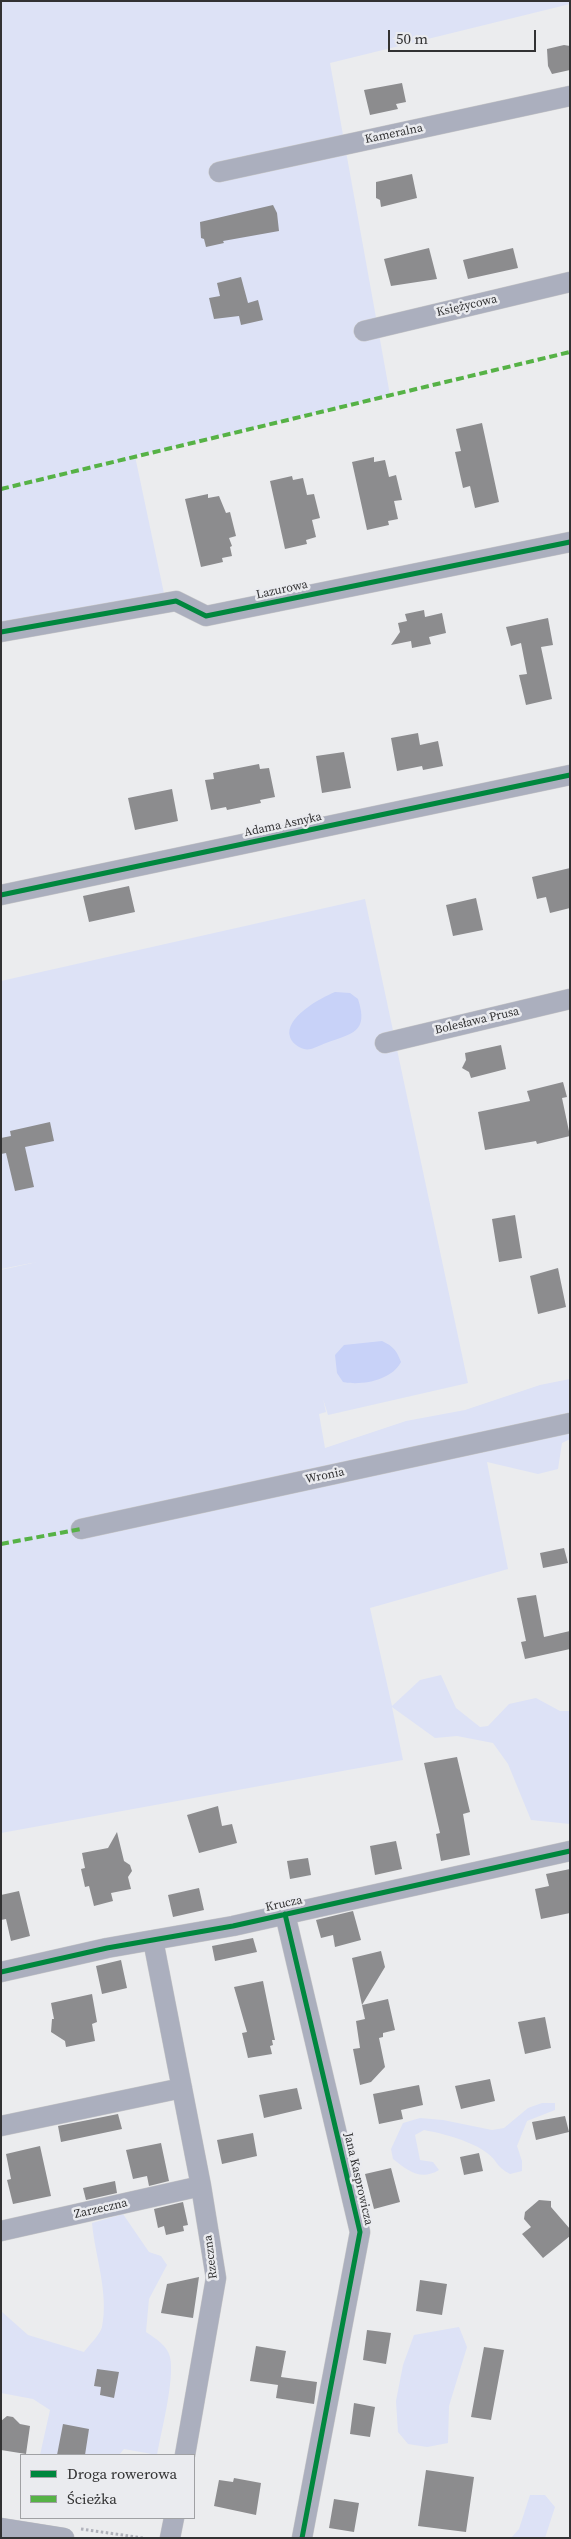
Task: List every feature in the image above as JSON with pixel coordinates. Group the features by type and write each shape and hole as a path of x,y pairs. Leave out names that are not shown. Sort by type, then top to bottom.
{"street":[{"name":"Kameralna","path":"219,172 570,96"},
{"name":"Księżycowa","path":"364,331 570,282"},
{"name":"Lazurowa","path":"1,632 176,601 206,616 570,542"},
{"name":"Adama Asnyka","path":"1,895 570,775"},
{"name":"Bolesława Prusa","path":"384,1043 570,998"},
{"name":"Wronia","path":"81,1529 570,1422"},
{"name":"Krucza","path":"1,1972 107,1948 285,1914 570,1851"},
{"name":"Jana Kasprowicza","path":"285,1914 360,2232 302,2538"},
{"name":"Rzeczna","path":"153,1940 201,2186 216,2278 185,2454"},
{"path":"1,2126 182,2088"},
{"name":"Zarzeczna","path":"1,2231 201,2186"},
{"path":"170,2538 174,2519"},
{"path":"1,2528 64,2538"}],"shaded area":[{"path":"1,1 570,1 570,4 330,63 390,395 135,456 166,603 1,632"},
{"path":"365,899 468,1383 328,1415 323,1399 326,1412 319,1414 325,1448 406,1421 465,1410 540,1385 570,1379 570,1439 562,1443 558,1469 538,1474 487,1462 508,1569 370,1608 392,1706 420,1680 441,1675 456,1708 480,1727 488,1726 509,1704 536,1698 560,1711 570,1711 570,1824 531,1820 508,1764 493,1743 457,1736 435,1738 392,1707 403,1760 1,1833 1,1270 37,1262 1,1269 1,981"},
{"path":"542,2103 555,2103 555,2110 527,2121 517,2146 522,2161 522,2171 510,2174 487,2153 474,2145 424,2130 415,2135 420,2160 433,2162 439,2170 426,2175 420,2175 409,2171 393,2159 391,2149 403,2123 420,2118 443,2120 492,2130 504,2128 528,2108"},
{"path":"123,2214 149,2252 161,2256 167,2265 149,2299 146,2332 161,2343 169,2353 171,2367 169,2392 157,2454 124,2449 120,2454 40,2454 50,2410 33,2399 1,2393 1,2311 28,2335 84,2352 101,2330 104,2314 103,2288 92,2223"},
{"path":"459,2327 467,2347 449,2406 448,2443 427,2447 408,2444 398,2432 396,2401 403,2365 414,2335"},
{"path":"530,2495 545,2495 555,2507 545,2538 511,2538 519,2529"}],"water":[{"path":"335,992 350,993 358,999 361,1019 360,1025 356,1030 312,1049 304,1049 292,1041 290,1030 292,1023 298,1016 313,1004"},
{"path":"382,1341 392,1347 398,1355 401,1362 397,1368 376,1380 359,1383 343,1382 337,1373 335,1355 344,1345"}],"building":[{"path":"564,45 570,46 570,70 552,74 548,66 547,49"},
{"path":"402,83 406,102 396,104 398,109 370,115 364,90"},
{"path":"412,174 417,198 381,207 380,200 376,198 376,182"},
{"path":"273,205 277,213 279,231 223,241 224,243 206,247 204,239 201,238 200,222"},
{"path":"429,248 437,279 391,286 384,259"},
{"path":"513,248 518,268 468,279 463,260"},
{"path":"241,277 248,303 258,300 263,320 241,325 239,316 214,319 209,298 220,296 217,283"},
{"path":"482,423 499,502 475,508 470,486 463,488 455,452 461,451 456,429"},
{"path":"374,457 374,462 385,460 389,477 396,475 402,500 394,501 398,519 388,521 389,525 367,530 352,462"},
{"path":"292,476 293,480 303,478 307,495 314,494 320,518 312,520 316,537 306,540 307,544 285,549 270,481"},
{"path":"208,494 208,498 219,496 226,513 230,512 236,536 229,538 232,546 230,547 232,556 222,558 223,562 201,567 185,499"},
{"path":"424,610 425,617 442,613 446,633 429,637 431,644 412,648 411,641 391,645 400,632 398,623 407,621 405,614"},
{"path":"548,618 553,645 541,647 552,699 526,705 519,675 527,674 521,643 511,646 506,627"},
{"path":"418,733 420,745 438,741 443,766 423,770 422,766 397,771 391,738"},
{"path":"344,752 351,788 322,793 316,756"},
{"path":"259,764 260,769 269,768 275,797 260,800 261,803 227,810 226,807 211,810 205,780 214,779 213,773"},
{"path":"172,789 178,821 135,830 128,798"},
{"path":"570,868 570,908 550,913 546,897 537,899 532,877"},
{"path":"129,886 135,912 89,922 83,896"},
{"path":"476,898 483,930 453,936 446,905"},
{"path":"501,1045 506,1069 471,1078 469,1072 462,1068 466,1060 465,1053"},
{"path":"563,1082 567,1097 562,1098 570,1136 537,1144 536,1141 485,1150 478,1112 530,1101 527,1091"},
{"path":"50,1122 54,1141 25,1147 34,1187 15,1191 6,1153 1,1154 1,1138 11,1136 10,1131"},
{"path":"515,1215 522,1258 499,1262 492,1219"},
{"path":"558,1268 566,1307 538,1314 530,1276"},
{"path":"564,1548 568,1563 543,1568 540,1553"},
{"path":"536,1595 544,1637 570,1631 570,1649 525,1659 521,1642 526,1641 517,1598"},
{"path":"457,1757 470,1812 463,1814 470,1855 441,1861 436,1834 440,1833 424,1763"},
{"path":"218,1806 222,1826 232,1824 237,1843 199,1853 187,1815"},
{"path":"117,1832 124,1861 130,1865 132,1871 128,1877 131,1889 111,1893 113,1901 94,1906 89,1886 85,1887 81,1869 85,1868 82,1853 108,1848"},
{"path":"396,1841 402,1869 375,1875 370,1846"},
{"path":"308,1858 311,1875 290,1879 287,1861"},
{"path":"570,1869 570,1913 541,1919 535,1889 549,1886 546,1874"},
{"path":"199,1888 204,1910 173,1917 168,1895"},
{"path":"19,1891 30,1936 11,1941 6,1919 1,1920 1,1895"},
{"path":"353,1911 361,1940 335,1947 333,1935 321,1938 316,1920"},
{"path":"253,1938 257,1952 215,1961 212,1946"},
{"path":"381,1951 385,1967 362,2005 352,1958"},
{"path":"121,1960 127,1988 102,1994 96,1966"},
{"path":"263,1981 275,2040 272,2040 273,2045 270,2046 272,2054 248,2058 242,2033 247,2032 234,1987"},
{"path":"92,1994 97,2022 92,2024 95,2041 66,2047 65,2041 51,2032 52,2019 54,2019 51,2003"},
{"path":"388,1999 395,2030 383,2033 383,2037 379,2038 385,2067 371,2082 360,2085 353,2049 360,2048 356,2021 365,2019 362,2005"},
{"path":"545,2017 551,2048 525,2054 518,2022"},
{"path":"490,2079 495,2101 461,2109 455,2086"},
{"path":"419,2085 423,2105 401,2110 403,2119 379,2124 373,2094"},
{"path":"297,2088 302,2109 264,2118 259,2095"},
{"path":"118,2114 122,2129 61,2142 58,2126"},
{"path":"565,2116 569,2132 536,2140 532,2122"},
{"path":"253,2133 257,2156 222,2164 217,2140"},
{"path":"161,2143 169,2181 149,2186 147,2176 133,2179 126,2150"},
{"path":"40,2146 51,2196 13,2204 7,2180 11,2179 6,2154"},
{"path":"479,2153 483,2171 464,2175 460,2157"},
{"path":"391,2168 400,2202 374,2209 365,2174"},
{"path":"115,2181 117,2193 86,2200 83,2188"},
{"path":"539,2200 551,2201 551,2207 570,2229 570,2236 543,2258 522,2234 531,2227 524,2219 525,2212"},
{"path":"183,2202 188,2225 183,2226 184,2231 166,2235 164,2226 158,2228 154,2209"},
{"path":"199,2277 193,2318 161,2313 167,2284"},
{"path":"420,2280 447,2284 442,2315 416,2311"},
{"path":"367,2330 391,2333 386,2364 363,2360"},
{"path":"256,2346 286,2351 281,2377 317,2382 314,2404 276,2398 278,2385 250,2381"},
{"path":"484,2347 504,2350 491,2420 471,2417"},
{"path":"97,2369 119,2372 114,2398 100,2395 101,2387 94,2386"},
{"path":"354,2403 375,2407 370,2437 350,2434"},
{"path":"7,2416 13,2417 20,2424 30,2426 26,2454 1,2450 1,2421"},
{"path":"63,2424 89,2429 85,2454 57,2454"},
{"path":"426,2470 474,2477 466,2532 418,2526"},
{"path":"234,2478 261,2483 256,2515 214,2506 219,2480 233,2482"},
{"path":"334,2499 359,2503 354,2532 329,2528"}],"marked path":[{"path":"1,489 570,352"},
{"path":"1,1544 81,1529"}],"cycle path":[{"path":"1,632 176,601 206,616 570,542"},
{"path":"1,895 570,775"},
{"path":"1,1972 107,1948 233,1926 570,1851"},
{"path":"285,1914 360,2232 302,2538"}]}
